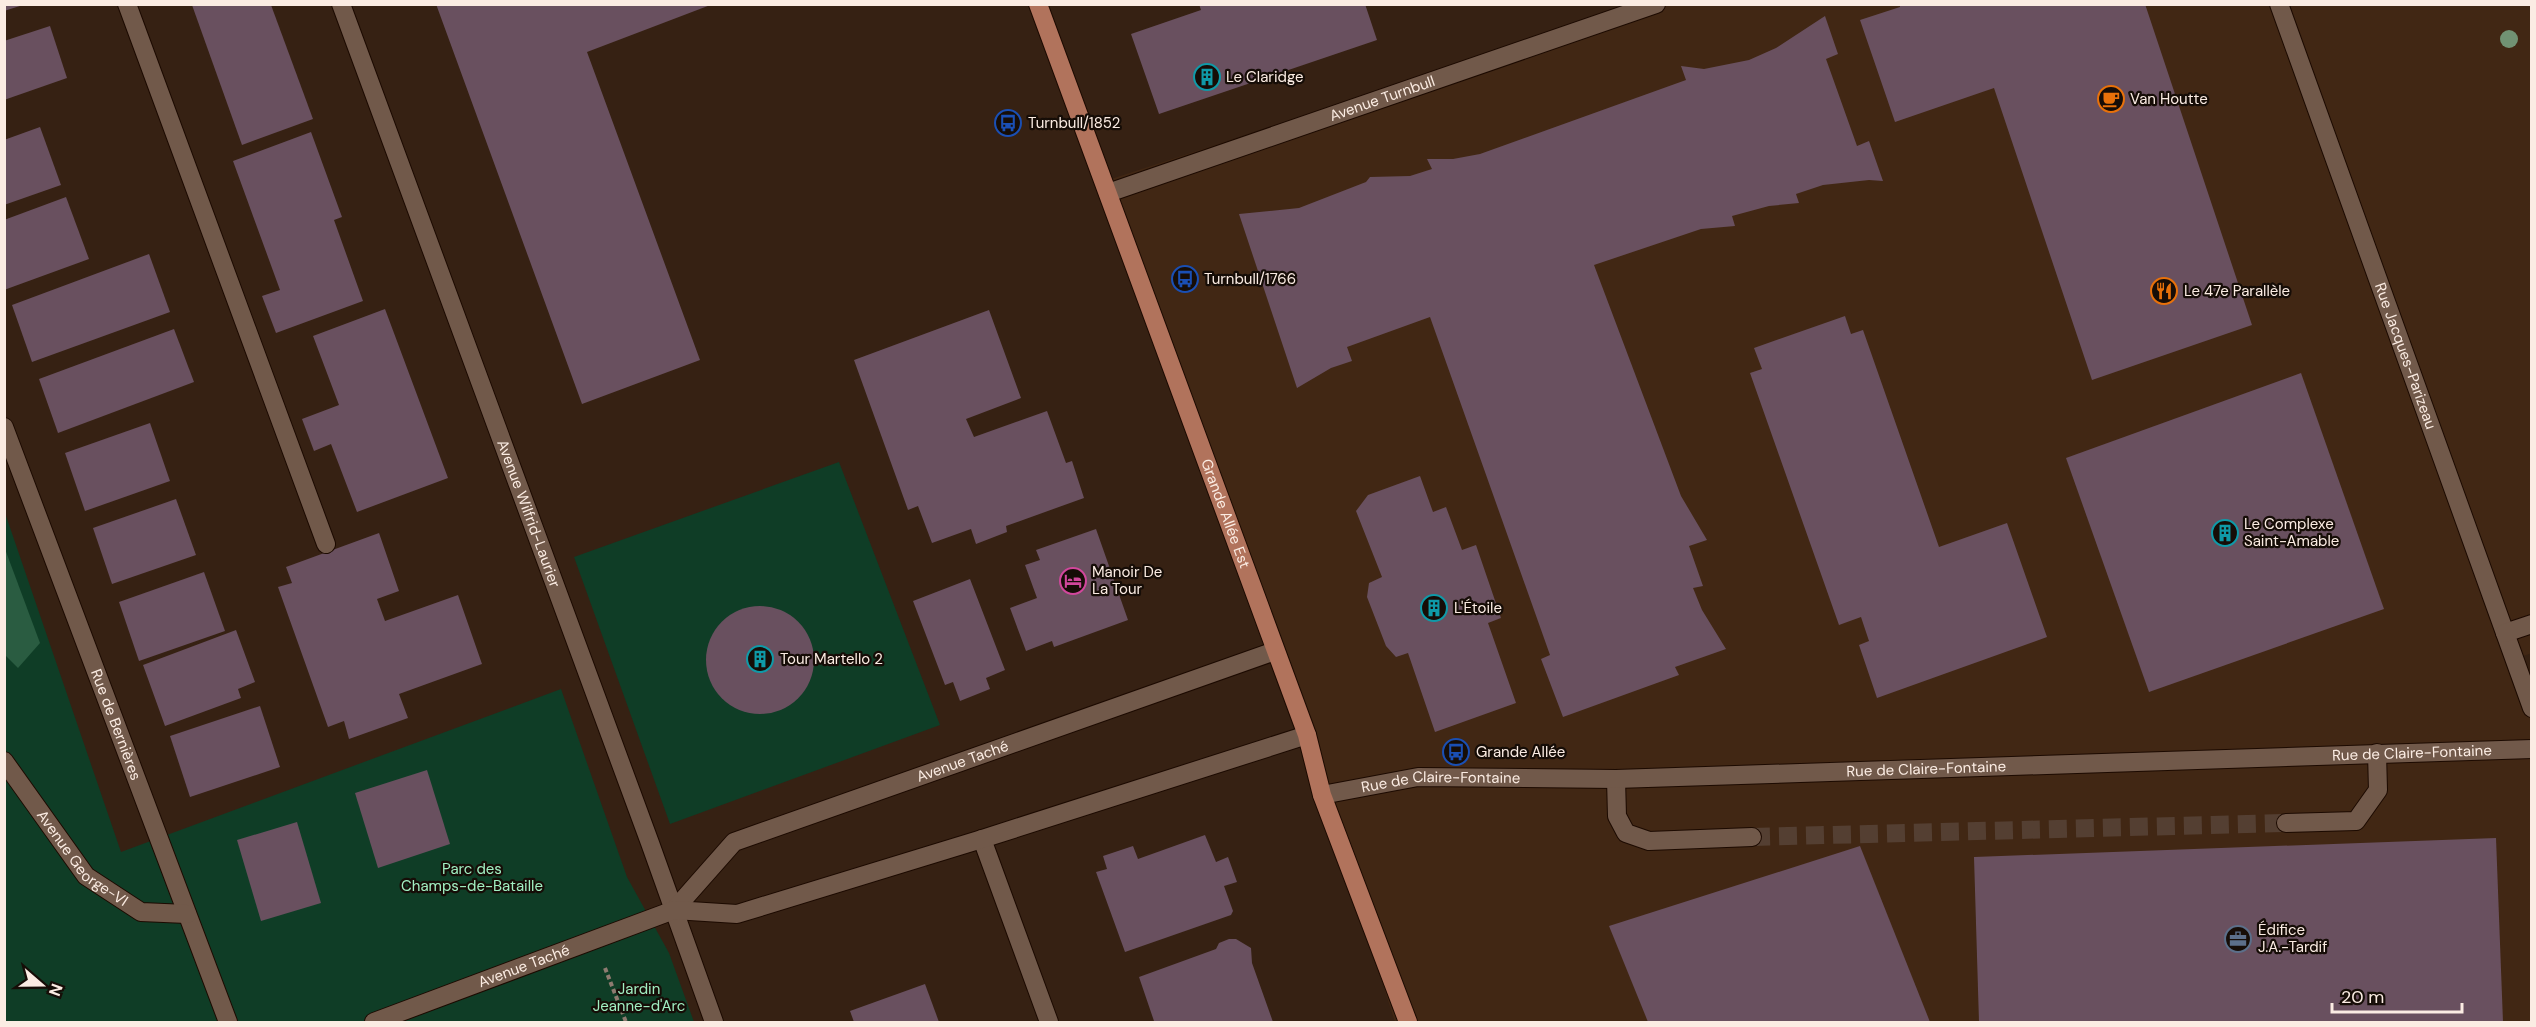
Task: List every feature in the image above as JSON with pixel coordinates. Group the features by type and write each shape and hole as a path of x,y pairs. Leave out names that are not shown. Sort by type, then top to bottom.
{"main road":[{"name":"Grande Allée Est","path":"1038,4 1306,735 1322,795 1408,1023"}],"street":[{"path":"127,4 326,544"},
{"name":"Avenue Wilfrid-Laurier","path":"341,4 714,1023"},
{"name":"Avenue Turnbull","path":"1108,193 1656,4"},
{"name":"Rue Jacques-Parizeau","path":"2279,4 2532,708"},
{"name":"Rue de Bernières","path":"4,427 228,1023"},
{"path":"2505,633 2532,624"},
{"name":"Avenue Taché","path":"674,910 734,842 1275,651"},
{"name":"Avenue Taché","path":"374,1023 674,910 737,914 982,839 1306,735"},
{"name":"Rue de Claire-Fontaine","path":"1322,795 1418,777 1616,779 2532,749"},
{"path":"2286,823 2356,821 2378,790 2377,753"},
{"name":"Avenue George-VI","path":"4,762 86,876 141,912 187,914"},
{"path":"1616,779 1617,816 1626,833 1649,841 1752,837"},
{"path":"982,839 1049,1023"}],"path":[{"path":"594,939 626,1023"}],"shaded area":[{"path":"1644,5 2531,5 2532,653 2514,659 2531,708 2531,1022 1395,1022 1322,795 1099,183"}],"green space":[{"path":"839,462 940,725 670,824 574,557"},
{"name":"Parc des Champs-de-Bataille","path":"4,510 121,852 561,689 627,877 669,953 694,1022 5,1022"},
{"path":"5,549 40,643 18,668 5,655"}],"building":[{"path":"4,4 23,4 23,5 4,11"},
{"path":"436,4 713,4 587,52 700,360 582,404"},
{"name":"Le Claridge","path":"1199,4 1365,4 1377,40 1159,114 1131,34 1201,10"},
{"path":"1900,4 2145,4 2252,325 2092,380 1994,88 1895,122 1860,20 1900,7"},
{"path":"192,5 271,5 313,119 242,145"},
{"path":"1825,16 1838,54 1826,59 1857,146 1869,141 1883,181 1869,180 1823,185 1796,194 1799,203 1769,206 1732,216 1735,226 1701,229 1594,265 1681,496 1707,540 1689,546 1703,586 1693,588 1702,610 1726,649 1675,667 1679,675 1563,717 1541,659 1550,655 1430,317 1347,347 1352,361 1331,368 1297,388 1239,214 1299,208 1366,182 1370,177 1410,176 1432,169 1427,159 1453,159 1480,154 1686,80 1681,66 1704,69 1749,60 1776,48"},
{"path":"50,26 67,78 4,100 4,41"},
{"path":"40,127 61,185 4,205 4,140"},
{"path":"311,132 342,217 334,220 363,301 276,333 262,296 280,290 233,161"},
{"path":"66,197 89,259 4,290 4,220"},
{"path":"149,254 170,312 32,362 12,305"},
{"path":"385,309 448,478 357,512 331,444 314,451 302,419 339,405 313,336"},
{"path":"989,310 1021,398 966,419 974,437 1047,411 1066,463 1072,461 1084,498 1006,526 1007,532 976,544 971,529 932,543 918,506 908,510 854,360"},
{"path":"1845,316 1851,334 1863,330 1939,547 2007,523 2047,637 1877,698 1859,645 1869,641 1861,617 1839,625 1750,373 1762,369 1754,348"},
{"path":"174,329 194,382 58,433 39,379"},
{"name":"Le Complexe Saint-Amable","path":"2301,373 2384,609 2149,692 2066,458"},
{"path":"150,423 170,481 85,511 65,453"},
{"name":"L'Étoile","path":"1420,476 1433,512 1446,507 1462,550 1476,545 1501,618 1488,623 1516,703 1435,732 1408,653 1396,657 1386,646 1367,597 1369,583 1382,577 1356,511 1368,495"},
{"path":"176,499 196,555 112,584 93,528"},
{"name":"Manoir De La Tour","path":"1096,529 1128,620 1054,647 1052,641 1026,651 1010,608 1037,598 1025,565 1040,560 1036,550"},
{"path":"379,533 399,591 377,599 385,621 458,595 482,664 399,694 408,718 349,739 344,721 328,727 278,587 292,583 286,567"},
{"path":"204,572 225,631 139,661 119,602"},
{"path":"970,579 1005,670 986,678 990,689 960,701 953,682 945,685 913,601"},
{"name":"Tour Martello 2","path":"760,606 781,610 798,622 810,639 814,660 810,681 798,698 781,710 760,714 739,710 722,698 710,681 706,660 710,639 722,622 739,610"},
{"path":"236,630 255,682 238,689 241,698 165,726 143,665"},
{"path":"260,706 280,767 190,797 170,736"},
{"path":"427,770 450,844 378,868 355,793"},
{"path":"297,822 321,903 261,921 237,840"},
{"path":"1205,835 1216,862 1228,857 1237,882 1224,886 1233,911 1231,915 1125,952 1096,872 1107,869 1103,856 1133,846 1138,859"},
{"name":"Édifice J.A.-Tardif","path":"2496,838 2503,1022 1979,1022 1974,857"},
{"path":"1860,846 1930,1022 1648,1022 1609,926"},
{"path":"1236,939 1251,948 1252,963 1273,1022 1150,1022 1154,1021 1139,977 1216,949 1219,943"},
{"path":"925,984 939,1022 854,1022 850,1011"}],"tunnel":[{"path":"1752,837 2286,823"}],"place":[{"name":"Le Claridge","path":"1207,77"},
{"name":"Van Houtte","path":"2111,99"},
{"name":"Turnbull/1852","path":"1008,123"},
{"name":"Turnbull/1766","path":"1185,279"},
{"name":"Le 47e Parallèle","path":"2164,291"},
{"name":"Le Complexe Saint-Amable","path":"2225,533"},
{"name":"Manoir De La Tour","path":"1073,581"},
{"name":"L'Étoile","path":"1434,608"},
{"name":"Tour Martello 2","path":"760,659"},
{"name":"Grande Allée","path":"1456,752"},
{"name":"Édifice J.A.-Tardif","path":"2238,939"}],"park label":[{"name":"Jardin Jeanne-d'Arc","path":"639,998"}]}
